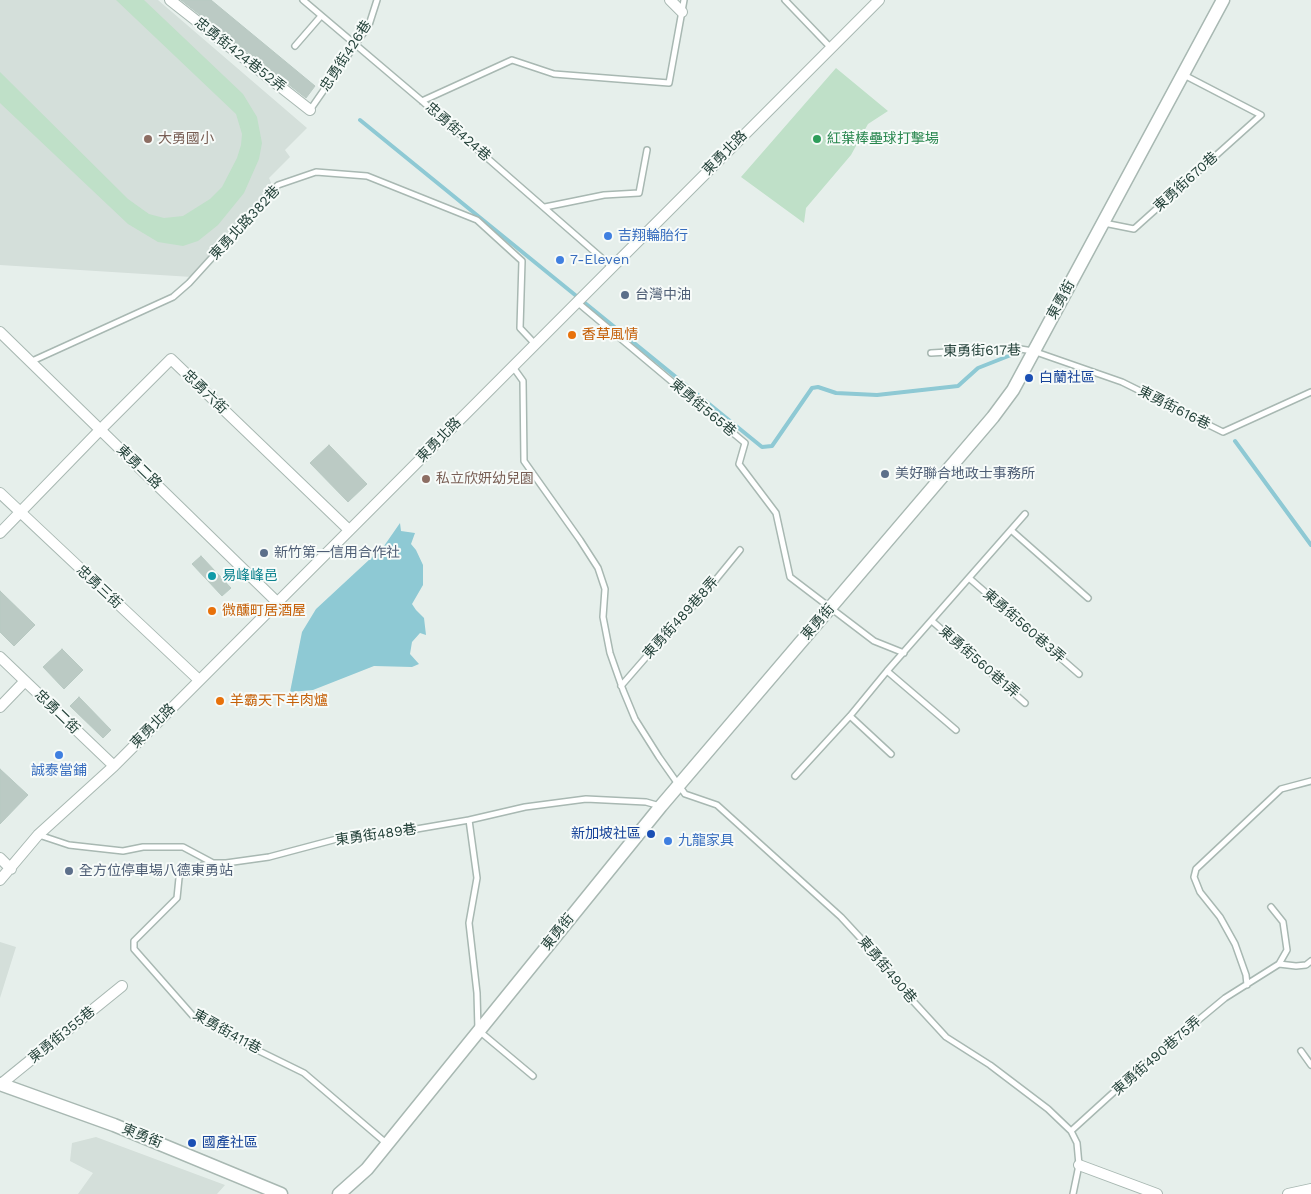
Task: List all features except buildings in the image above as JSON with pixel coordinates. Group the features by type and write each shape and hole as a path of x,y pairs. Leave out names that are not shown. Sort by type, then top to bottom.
{"street":[{"name":"忠勇街424巷52弄","path":"170,0 310,110"},
{"path":"670,0 682,12"},
{"name":"東勇北路","path":"0,880 38,835 114,766 879,0"},
{"name":"東勇街","path":"339,1194 366,1169 661,806 993,417 1013,390 1223,0"},
{"name":"東勇二路","path":"0,332 277,602"},
{"name":"忠勇六街","path":"0,533 171,360 349,530"},
{"name":"忠勇三街","path":"0,492 199,680"},
{"name":"忠勇二街","path":"0,657 114,766"},
{"path":"0,707 24,681"},
{"path":"0,858 11,869"},
{"name":"東勇街355巷","path":"1,1084 122,986"},
{"name":"東勇街","path":"1,1084 114,1125 281,1194"},
{"path":"1079,1165 1156,1194"},
{"path":"1288,1194 1311,1189"}],"lane":[{"name":"忠勇街424巷","path":"302,0 545,207 612,267"},
{"name":"忠勇街426巷","path":"310,110 369,24 376,0"},
{"path":"422,102 512,60 554,74 669,83 684,0"},
{"path":"785,0 830,48"},
{"path":"295,46 320,16"},
{"name":"東勇街670巷","path":"1103,223 1134,229 1261,115 1183,74"},
{"path":"545,207 604,195 639,192 647,150"},
{"name":"東勇北路382巷","path":"30,362 173,296 189,283 278,185 316,172 367,176 477,220 522,261 520,328 535,344"},
{"name":"東勇街565巷","path":"580,299 745,443 739,464 776,513 790,577 830,609"},
{"name":"東勇街617巷","path":"931,353 1014,348 1033,351"},
{"name":"東勇街616巷","path":"1033,351 1122,382 1223,432 1311,392"},
{"path":"513,366 523,381 524,461 598,568 605,589 603,617 610,653 621,686 635,719 679,785"},
{"path":"795,776 850,716 887,671 1025,514"},
{"path":"1011,530 1088,598"},
{"name":"東勇街489巷8弄","path":"621,686 700,598 740,550"},
{"name":"東勇街560巷3弄","path":"969,578 1079,674"},
{"path":"830,609 874,641 904,652"},
{"name":"東勇街560巷1弄","path":"932,621 1025,703"},
{"path":"887,671 956,730"},
{"path":"850,716 891,754"},
{"path":"1247,985 1246,975 1235,944 1220,917 1200,892 1194,877 1196,869 1281,789 1311,781"},
{"name":"東勇街490巷","path":"679,785 685,794 717,805 841,917 878,956 912,1000 946,1037 990,1065 1048,1109 1071,1131 1077,1143 1079,1165 1073,1194"},
{"name":"東勇街489巷","path":"38,835 69,845 123,851 144,847 182,847 213,862 226,863 269,857 348,836 370,837 468,820 525,807 586,799 646,802 661,806"},
{"path":"468,820 477,878 469,923 477,993 478,1030 532,1076"},
{"name":"東勇街411巷","path":"213,862 183,870 179,878 177,898 134,941 134,949 193,1016 304,1073 386,1143"},
{"path":"1271,907 1283,922 1287,950 1279,964 1296,966 1306,965 1311,961"},
{"name":"東勇街490巷75弄","path":"1071,1131 1137,1071 1225,998 1279,964"},
{"path":"1301,1051 1311,1065"}],"shaded area":[{"name":"大勇國小","path":"0,0 158,0 307,128 285,150 290,157 269,178 272,185 192,277 0,265"},
{"path":"0,942 16,947 0,998"},
{"path":"96,1137 225,1185 217,1194 78,1194 93,1173 70,1161 72,1143"}],"green space":[{"path":"116,0 144,0 243,94 257,117 262,143 259,159 244,193 218,225 198,241 183,246 158,242 128,224 0,103 0,72 128,199 149,214 164,218 183,216 210,199 222,187 237,158 241,145 242,134 236,114"},
{"name":"紅葉棒壘球打擊場","path":"836,68 888,111 868,124 851,155 806,208 804,223 741,177"}],"water":[{"path":"400,523 401,531 415,533 411,544 423,565 423,585 412,604 424,618 426,635 420,633 412,642 410,654 419,664 412,667 374,666 313,690 290,692 302,632 316,609 384,546"}],"waterway":[{"path":"360,120 762,447 772,446 812,388 818,387 836,393 877,395 958,386 978,368 1011,355"},
{"path":"1235,441 1311,545"}],"place":[{"name":"大勇國小","path":"148,139"},
{"name":"紅葉棒壘球打擊場","path":"817,139"},
{"name":"吉翔輪胎行","path":"608,236"},
{"name":"7-Eleven","path":"560,260"},
{"name":"台灣中油","path":"625,295"},
{"name":"香草風情","path":"572,335"},
{"name":"白蘭社區","path":"1029,378"},
{"name":"美好聯合地政士事務所","path":"885,474"},
{"name":"私立欣妍幼兒園","path":"426,479"},
{"name":"新竹第一信用合作社","path":"264,553"},
{"name":"易峰峰邑","path":"212,576"},
{"name":"微醺町居酒屋","path":"212,611"},
{"name":"羊霸天下羊肉爐","path":"220,701"},
{"name":"誠泰當鋪","path":"59,755"},
{"name":"新加坡社區","path":"651,834"},
{"name":"九龍家具","path":"668,841"},
{"name":"全方位停車場八德東勇站","path":"69,871"},
{"name":"國產社區","path":"192,1143"}]}
